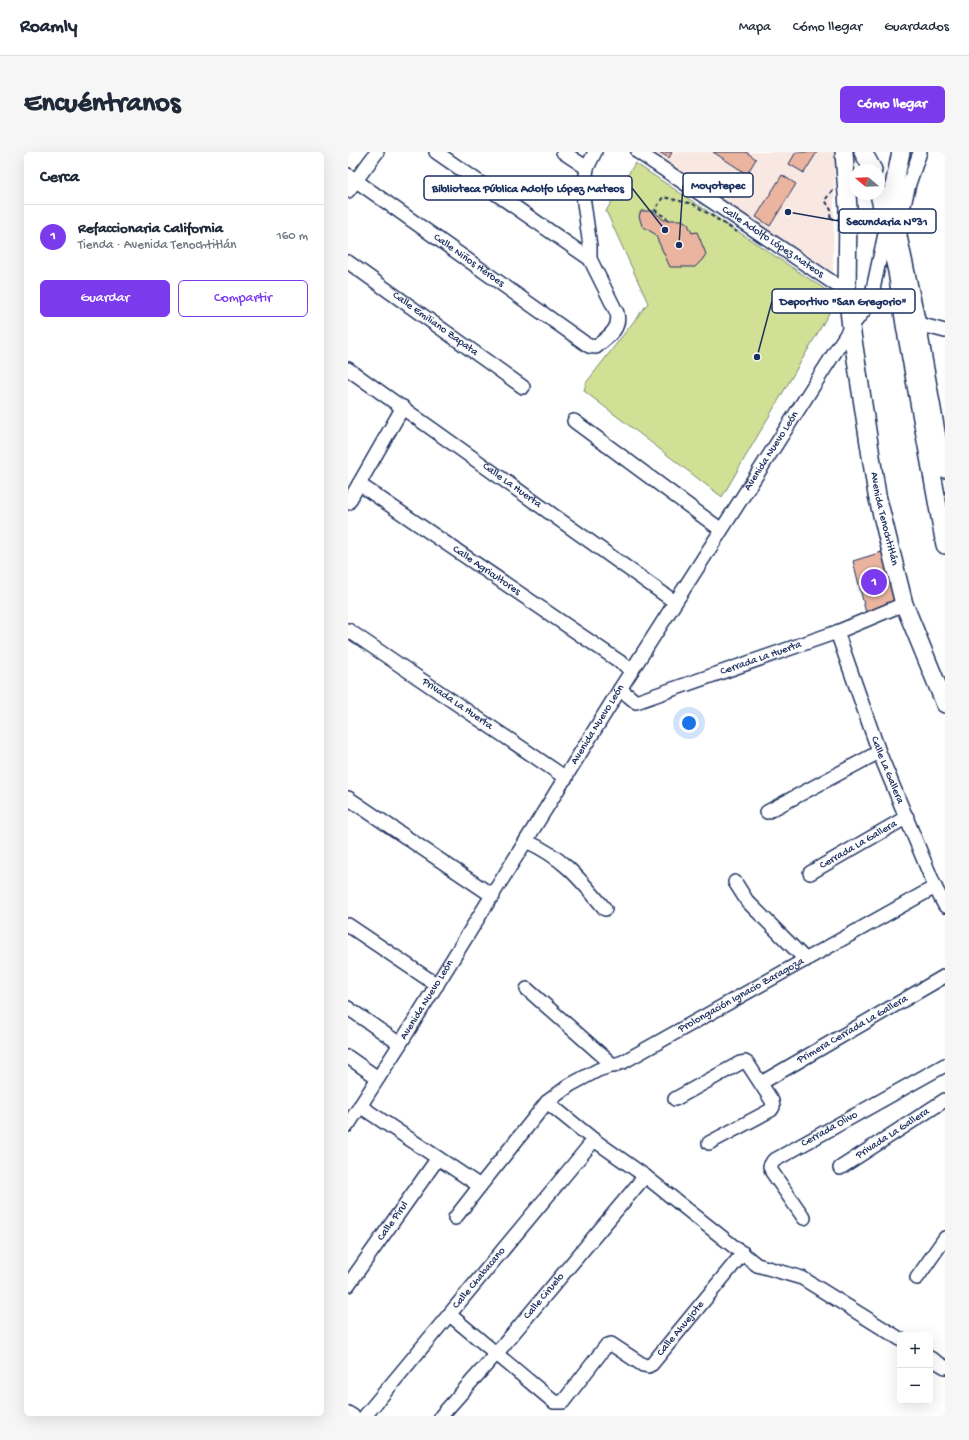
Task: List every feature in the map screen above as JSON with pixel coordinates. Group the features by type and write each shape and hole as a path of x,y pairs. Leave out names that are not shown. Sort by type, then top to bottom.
{"main road":[{"path":"844,152 848,208"},
{"path":"860,164 864,152"},
{"path":"864,152 870,164"},
{"path":"892,231 901,152"},
{"path":"848,208 850,200"},
{"path":"881,200 892,231 905,325 945,545"},
{"name":"Avenida Tenochtitlán","path":"848,208 847,292 877,495 904,604 945,704"}],"street":[{"path":"351,182 377,152"},
{"path":"436,152 590,259"},
{"path":"563,152 587,168"},
{"path":"590,259 590,246 583,196 587,168 595,152"},
{"name":"Calle Adolfo López Mateos","path":"638,152 847,292"},
{"path":"920,152 909,184 902,213 892,231 919,324 945,471"},
{"name":"Calle Niños Héroes","path":"351,182 589,346 596,347 616,329 619,321 590,259"},
{"name":"Avenida Nuevo León","path":"348,1125 493,896 720,529 851,326 870,302 892,231"},
{"name":"Calle Emiliano Zapata","path":"348,262 523,387"},
{"path":"919,324 945,331"},
{"name":"Calle La Huerta","path":"348,369 675,602"},
{"path":"348,504 403,407"},
{"path":"574,421 720,529"},
{"name":"Calle Agricultores","path":"359,484 632,670"},
{"name":"Cerrada La Huerta","path":"620,689 636,702 837,632 904,604"},
{"name":"Privada La Huerta","path":"348,630 566,778"},
{"name":"Calle La Gallera","path":"837,632 879,752 935,887 945,906"},
{"path":"767,812 879,752"},
{"path":"348,798 493,896"},
{"name":"Cerrada La Gallera","path":"810,873 907,817"},
{"path":"526,841 541,847 564,862 605,909"},
{"path":"735,882 747,901 806,960"},
{"name":"Prolongación Ignacio Zaragoza","path":"480,1186 546,1102 570,1085 598,1070 614,1066 935,887"},
{"path":"348,925 437,985"},
{"name":"Primera Cerrada La Gallera","path":"761,1084 945,976"},
{"path":"527,989 614,1066"},
{"path":"348,1008 400,1044"},
{"path":"348,1057 378,1078"},
{"path":"675,1099 740,1063 745,1062 748,1064 772,1101 773,1107 771,1110 709,1143"},
{"name":"Cerrada Olivo","path":"804,1218 772,1172 770,1166 773,1162 945,1065"},
{"name":"Privada La Gallera","path":"840,1168 945,1100"},
{"path":"546,1102 594,1140 645,1176 762,1267 802,1278 897,1337"},
{"path":"360,1106 480,1186 455,1218"},
{"name":"Calle Chabacano","path":"365,1416 450,1316 594,1140"},
{"name":"Calle Pirul","path":"348,1285 438,1158"},
{"name":"Calle Ciruelo","path":"442,1416 645,1176"},
{"path":"917,1278 945,1238"},
{"name":"Calle Ahuejote","path":"450,1316 554,1402 563,1402 606,1346 611,1344 643,1365 648,1366 652,1364 743,1253"},
{"path":"933,1360 945,1367"},
{"path":"348,1413 353,1416"}],"path":[{"path":"669,220 655,210 664,197 693,204 736,232 752,228"},
{"path":"825,200 831,210 830,218 892,231"}],"shaded area":[{"path":"650,152 835,152 833,272"}],"green space":[{"path":"635,163 838,298 722,497 584,391 586,383 648,303 606,211"}],"building":[{"path":"659,152 672,152 669,158"},
{"path":"713,152 746,152 756,159 747,174"},
{"path":"796,152 817,152 804,173 789,164"},
{"path":"782,175 796,184 770,226 756,217"},
{"path":"641,211 653,211 664,220 682,220 688,224 692,233 697,232 706,254 702,260 695,267 670,267 655,234 642,226 639,216"},
{"path":"882,552 894,602 866,613 853,561"}],"place":[{"name":"Secundaria Nº31","path":"788,212"},
{"name":"Biblioteca Pública Adolfo López Mateos","path":"665,230"},
{"name":"Moyotepec","path":"679,245"},
{"name":"Deportivo \"San Gregorio\"","path":"757,357"},
{"name":"Refaccionaria California","path":"874,582"}]}
